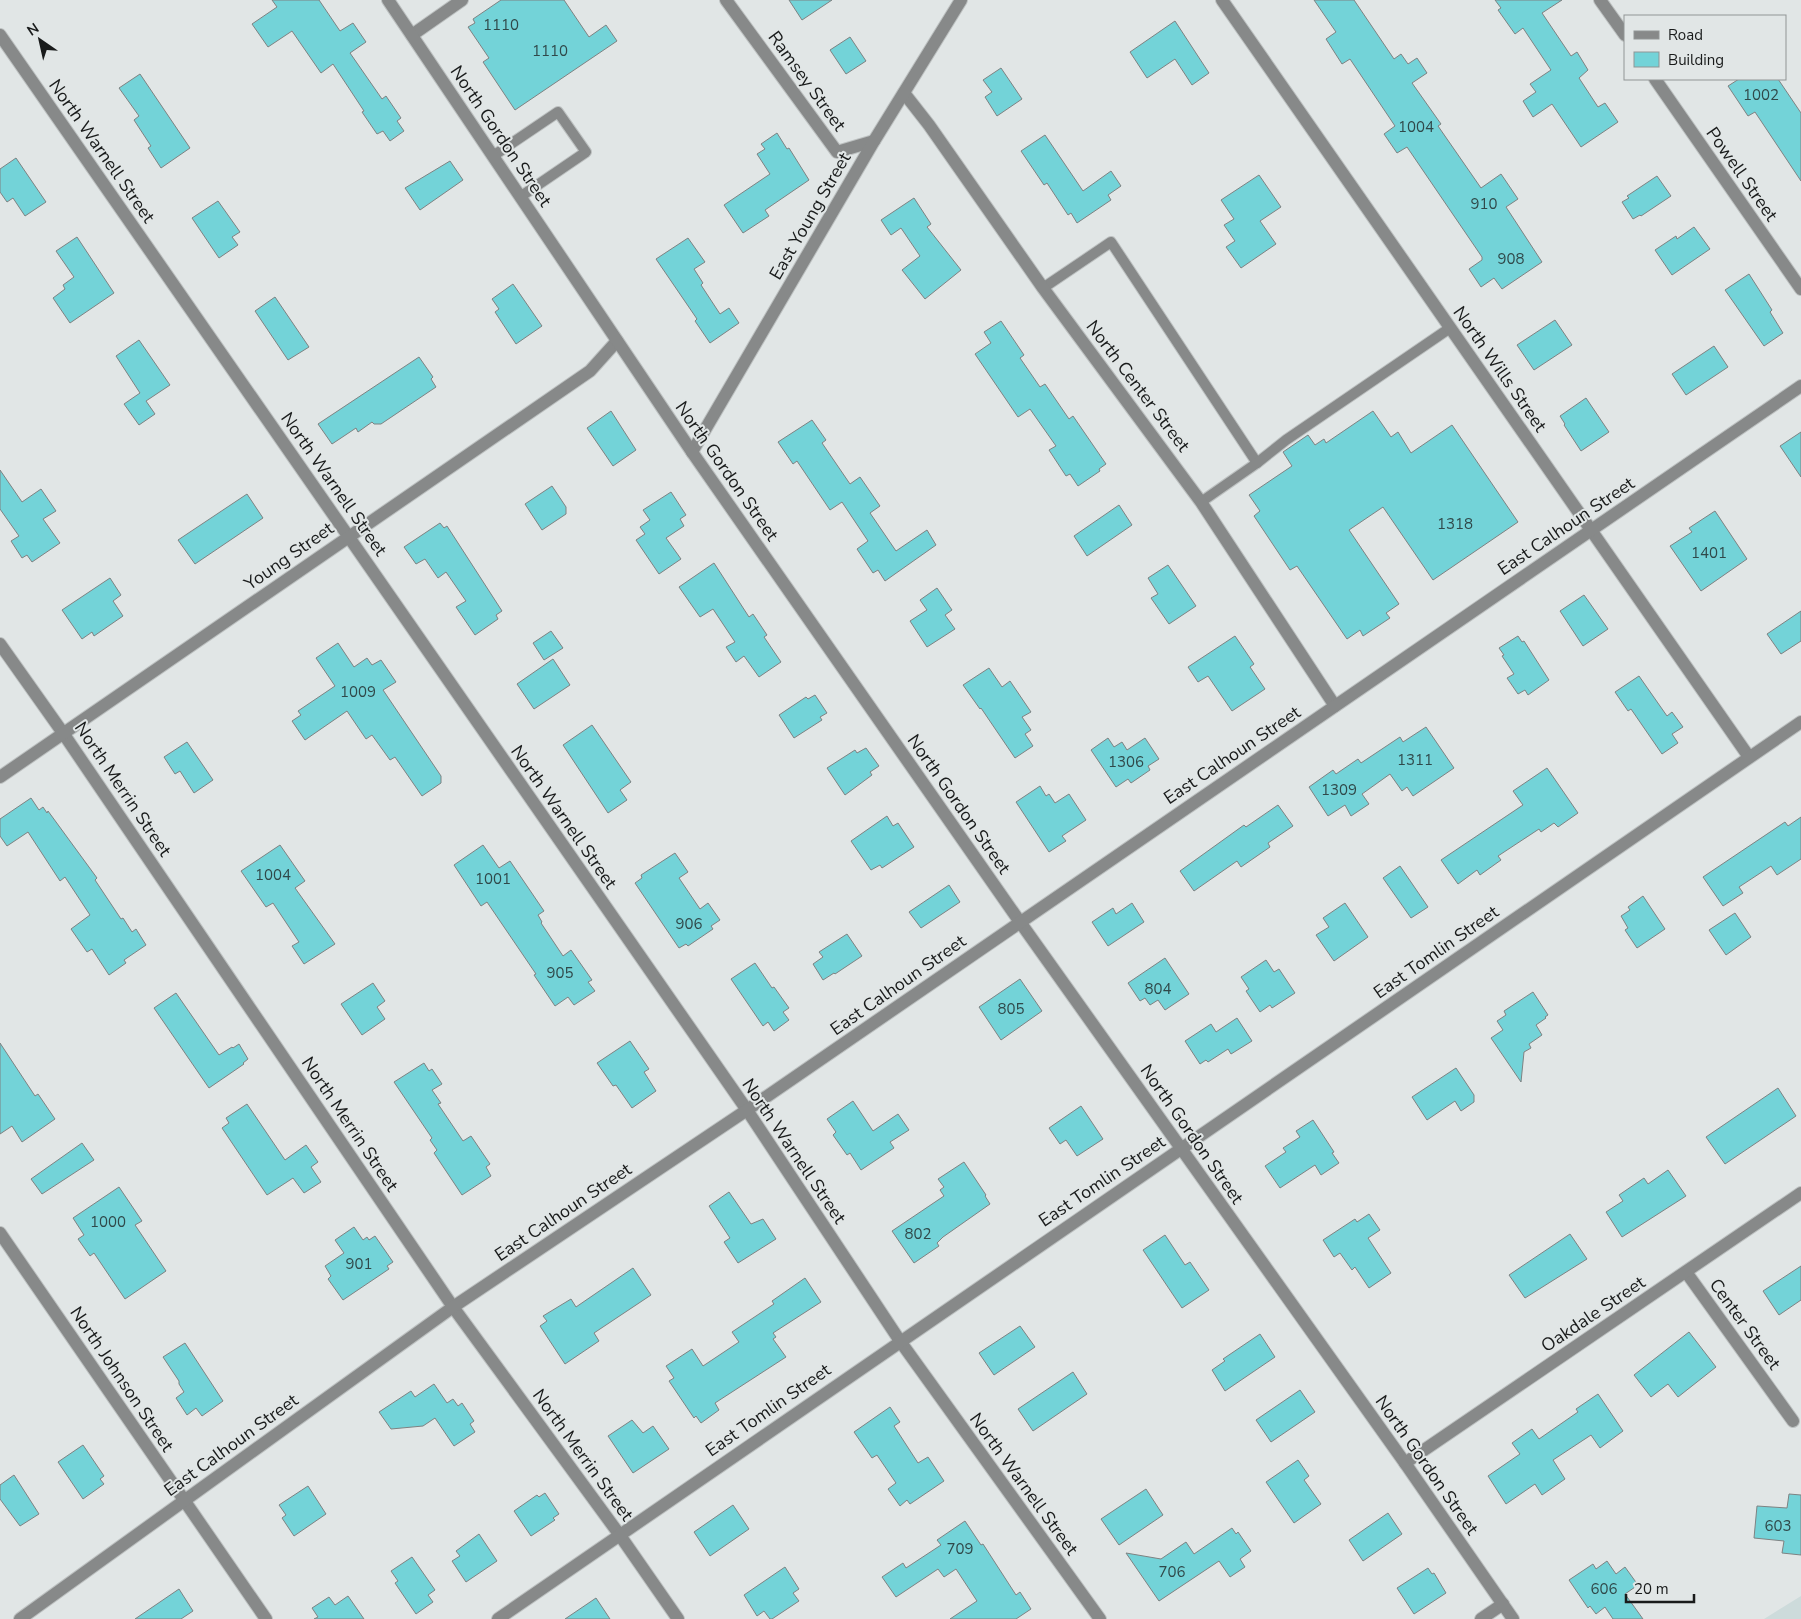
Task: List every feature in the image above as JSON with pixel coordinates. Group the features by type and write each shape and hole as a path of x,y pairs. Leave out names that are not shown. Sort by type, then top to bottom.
{"street":[{"name":"North Gordon Street","path":"388,0 692,452 1020,922 1405,1463 1513,1619"},
{"path":"412,35 462,0"},
{"name":"Ramsey Street","path":"726,0 837,152 874,141"},
{"name":"East Young Street","path":"692,452 874,141 961,0"},
{"name":"North Wills Street","path":"1222,0 1749,757"},
{"path":"1600,0 1624,34"},
{"name":"North Warnell Street","path":"0,35 747,1110 900,1342 1100,1619"},
{"name":"Powell Street","path":"1656,80 1801,289"},
{"name":"North Center Street","path":"904,93 929,125 1043,288 1202,502 1335,706"},
{"name":"Young Street","path":"0,776 590,371 617,341"},
{"name":"East Calhoun Street","path":"20,1619 453,1307 747,1110 1801,386"},
{"name":"North Merrin Street","path":"0,644 63,733 453,1307 620,1534 678,1619"},
{"name":"East Tomlin Street","path":"498,1619 1801,722"},
{"name":"Oakdale Street","path":"1405,1463 1801,1194"},
{"name":"North Johnson Street","path":"0,1233 266,1619"},
{"name":"Center Street","path":"1686,1272 1793,1421"},
{"path":"1481,1619 1503,1604"}],"lane":[{"path":"493,156 558,112 586,152 520,197"},
{"path":"1043,288 1111,242 1257,463"},
{"path":"1202,502 1286,440 1450,328"}],"shaded area":[{"path":"1801,1596 1801,1619 1764,1619"}],"building":[{"path":"272,0 319,0 340,31 353,23 366,42 350,53 382,99 386,96 401,118 397,121 404,131 390,141 383,131 377,134 333,64 321,73 292,31 268,47 252,24 277,7"},
{"path":"501,0 564,0 589,37 606,25 617,41 515,110 483,62 489,58 468,27 475,23 473,19"},
{"path":"789,0 832,0 802,20"},
{"path":"1314,0 1354,0 1394,59 1401,54 1408,64 1417,58 1427,73 1412,83 1441,124 1438,126 1481,188 1501,174 1518,199 1506,207 1542,262 1502,289 1494,278 1481,287 1469,269 1482,260 1482,257 1407,147 1397,153 1384,134 1395,126 1350,59 1342,64 1326,39 1336,32"},
{"path":"1495,0 1562,0 1542,13 1571,56 1577,52 1588,70 1579,78 1598,107 1605,103 1618,122 1581,147 1552,104 1533,117 1523,101 1536,92 1530,84 1551,70 1523,28 1515,34 1498,10 1501,8"},
{"path":"1175,21 1209,73 1192,85 1175,59 1147,78 1130,52"},
{"path":"850,37 866,61 846,74 830,50"},
{"path":"1001,68 1022,99 997,116 985,97 992,92 983,80"},
{"path":"140,74 190,148 161,168 148,148 151,146 134,120 139,116 119,88"},
{"path":"1737,80 1779,80 1801,113 1801,181 1755,112 1748,116 1728,86"},
{"path":"777,133 809,180 765,210 769,216 743,233 724,205 770,174 757,154 765,149 761,144"},
{"path":"1045,135 1083,191 1111,171 1121,186 1108,195 1111,200 1077,223 1071,213 1068,215 1047,183 1044,185 1021,151"},
{"path":"16,158 46,202 25,216 13,198 7,202 0,192 0,169"},
{"path":"450,161 463,180 420,210 405,188"},
{"path":"1259,175 1281,207 1260,221 1276,244 1241,268 1226,247 1235,241 1224,225 1234,219 1221,200"},
{"path":"1657,176 1671,196 1641,216 1633,219 1622,202 1629,198 1627,196"},
{"path":"914,198 931,224 927,227 961,270 925,299 902,270 920,256 901,228 891,235 881,220"},
{"path":"218,201 240,232 232,237 238,245 219,258 192,218"},
{"path":"1694,227 1710,249 1672,275 1655,250 1676,236 1677,239"},
{"path":"77,237 114,293 70,323 53,298 65,289 63,285 74,277 56,251"},
{"path":"688,238 705,262 694,269 703,283 701,285 720,314 729,308 739,323 710,343 695,321 697,319 656,259"},
{"path":"1749,274 1772,310 1770,312 1783,333 1764,346 1725,290"},
{"path":"513,284 542,326 516,344 495,312 499,309 492,299"},
{"path":"275,297 309,347 288,360 255,311"},
{"path":"1555,320 1572,345 1534,370 1517,345"},
{"path":"1001,321 1024,355 1020,358 1040,387 1045,384 1069,419 1073,416 1106,464 1099,469 1100,471 1078,486 1070,474 1066,476 1049,450 1056,446 1030,409 1018,417 975,354 991,343 984,332"},
{"path":"139,340 170,385 146,401 155,414 139,425 124,404 140,393 116,356"},
{"path":"1714,346 1728,367 1686,395 1672,374"},
{"path":"419,357 433,377 431,379 436,387 381,424 374,424 372,422 358,432 356,428 332,444 318,424"},
{"path":"1586,398 1609,432 1581,451 1560,416"},
{"path":"611,411 636,450 613,466 587,428"},
{"path":"1373,411 1391,437 1398,432 1411,453 1452,425 1518,522 1433,580 1383,507 1349,530 1399,604 1386,613 1390,618 1363,636 1360,630 1347,639 1297,566 1290,570 1254,516 1260,511 1249,495 1292,466 1283,452 1308,435 1315,445 1324,439 1326,443"},
{"path":"812,420 826,440 822,443 850,484 860,477 880,506 870,513 896,551 927,530 936,545 885,581 878,570 873,573 857,549 868,541 842,502 830,510 797,461 793,464 778,442"},
{"path":"1801,432 1801,477 1780,446"},
{"path":"0,470 22,502 41,489 56,511 43,519 60,543 32,562 27,555 22,558 11,541 19,536 0,509"},
{"path":"552,486 566,507 566,514 542,530 525,504"},
{"path":"671,492 686,515 680,519 684,526 666,538 681,559 659,574 636,540 645,534 640,527 650,520 643,510"},
{"path":"247,494 263,518 195,564 178,540"},
{"path":"1119,505 1132,525 1087,556 1074,536"},
{"path":"1715,511 1747,559 1701,591 1670,546 1692,532 1689,528"},
{"path":"440,523 444,528 447,526 502,611 496,615 498,619 475,635 456,607 466,601 446,572 438,578 425,559 416,564 404,547"},
{"path":"714,563 749,617 753,614 767,635 764,637 781,662 759,677 744,656 736,662 726,647 735,642 713,609 700,617 679,587"},
{"path":"1168,565 1196,606 1169,624 1151,598 1158,594 1148,578"},
{"path":"110,578 121,595 113,601 123,616 94,636 92,632 82,639 62,610"},
{"path":"937,588 952,610 945,615 955,629 927,647 910,621 927,610 920,600"},
{"path":"1584,595 1608,629 1583,646 1560,611"},
{"path":"1801,611 1801,641 1781,654 1767,634"},
{"path":"551,631 563,648 544,660 533,643"},
{"path":"1235,636 1254,664 1250,667 1265,689 1232,711 1208,676 1198,682 1188,667"},
{"path":"1518,636 1522,642 1524,641 1549,680 1528,695 1525,690 1518,694 1507,678 1514,674 1499,648"},
{"path":"338,643 354,667 367,658 372,665 381,660 396,682 383,690 441,776 441,783 422,796 395,757 390,760 372,735 366,739 347,711 305,740 292,721 301,715 298,711 335,686 316,658"},
{"path":"553,659 570,685 534,709 517,684"},
{"path":"989,668 1002,687 1010,681 1031,712 1022,717 1031,730 1025,734 1033,746 1015,758 963,685"},
{"path":"1639,676 1667,716 1672,712 1683,727 1672,734 1678,743 1662,754 1631,709 1628,711 1615,692"},
{"path":"815,695 827,713 820,717 822,720 794,738 779,715 806,697 808,699"},
{"path":"592,725 631,782 620,790 627,800 608,813 563,745"},
{"path":"1426,727 1454,768 1413,796 1407,787 1402,791 1390,774 1362,794 1369,804 1351,816 1345,805 1328,816 1309,787 1333,770 1336,774 1358,759 1361,763 1400,737 1403,742"},
{"path":"1108,738 1114,747 1122,742 1127,750 1145,738 1159,759 1148,766 1150,770 1131,783 1128,779 1116,787 1091,750"},
{"path":"187,742 213,780 194,793 180,771 175,774 164,757"},
{"path":"866,748 879,766 870,772 872,775 845,795 827,768 855,750 857,753"},
{"path":"1547,768 1578,813 1558,827 1554,823 1541,832 1539,829 1498,856 1501,860 1480,875 1477,870 1458,884 1441,860 1523,805 1513,791"},
{"path":"1040,786 1046,796 1049,794 1055,803 1069,794 1086,820 1062,836 1066,841 1049,852 1016,802"},
{"path":"31,798 39,810 43,807 47,813 48,811 97,878 95,880 121,919 123,918 132,932 136,929 146,945 124,960 126,963 109,975 92,949 87,952 71,929 90,915 65,877 60,881 28,832 7,846 0,836 0,819"},
{"path":"1278,805 1293,826 1268,843 1270,847 1241,867 1237,861 1194,891 1180,871 1244,825 1246,827"},
{"path":"887,816 893,826 898,823 914,847 882,868 880,865 871,870 851,841"},
{"path":"1801,817 1801,859 1777,875 1771,866 1739,887 1743,893 1723,906 1703,877 1785,822 1788,826"},
{"path":"280,845 305,881 295,888 335,944 304,964 292,946 299,942 273,903 266,907 241,871"},
{"path":"483,845 499,868 510,861 544,911 538,915 541,923 563,956 571,950 592,980 588,982 595,991 574,1005 568,997 555,1006 534,975 536,974 487,902 481,906 454,865"},
{"path":"675,853 688,872 679,878 681,881 700,909 708,903 720,920 711,926 713,929 688,946 686,944 679,948 635,883 642,878 641,875"},
{"path":"1400,866 1428,907 1411,918 1383,878"},
{"path":"949,885 960,902 921,928 909,912"},
{"path":"1643,896 1665,929 1637,948 1625,930 1628,928 1621,916 1630,910 1628,907"},
{"path":"1132,903 1144,922 1108,946 1092,922 1113,908 1116,914"},
{"path":"1345,903 1368,937 1334,961 1316,935 1329,927 1323,918"},
{"path":"1735,913 1751,937 1726,955 1709,930"},
{"path":"847,934 862,956 823,980 813,964 823,957 819,952"},
{"path":"1165,958 1189,994 1165,1010 1158,1000 1150,1005 1145,998 1140,1001 1128,983"},
{"path":"1266,960 1274,972 1279,969 1295,993 1272,1008 1270,1005 1260,1012 1246,991 1249,989 1241,977"},
{"path":"755,963 772,988 774,987 789,1008 783,1012 789,1020 774,1031 768,1022 763,1026 731,979"},
{"path":"1020,979 1042,1011 1001,1040 979,1007"},
{"path":"373,983 385,1001 377,1007 385,1019 362,1035 341,1004"},
{"path":"1533,992 1548,1015 1536,1025 1542,1035 1529,1044 1531,1048 1524,1052 1521,1082 1491,1038 1503,1030 1497,1021 1506,1015 1504,1011"},
{"path":"176,993 219,1055 239,1044 248,1059 244,1064 209,1088 154,1008"},
{"path":"1237,1018 1252,1041 1231,1054 1228,1049 1208,1062 1206,1060 1200,1064 1185,1041 1211,1024 1216,1032"},
{"path":"630,1041 649,1069 644,1072 656,1091 632,1108 597,1063"},
{"path":"0,1043 35,1096 38,1094 55,1119 22,1142 12,1126 0,1134"},
{"path":"424,1063 429,1071 432,1069 442,1084 432,1090 441,1103 438,1104 463,1141 471,1136 490,1164 486,1167 491,1176 462,1195 434,1153 437,1150 430,1140 432,1138 394,1082"},
{"path":"1456,1068 1474,1095 1474,1102 1461,1111 1455,1101 1427,1120 1412,1097"},
{"path":"1778,1088 1796,1116 1725,1164 1706,1137"},
{"path":"853,1101 873,1131 898,1114 909,1130 890,1142 894,1148 861,1170 850,1153 847,1155 833,1135 836,1132 827,1119"},
{"path":"247,1104 285,1160 306,1145 318,1162 311,1167 321,1182 304,1193 293,1178 267,1195 222,1128 229,1123 226,1118"},
{"path":"1081,1106 1103,1139 1077,1156 1066,1140 1060,1144 1049,1128"},
{"path":"1313,1120 1339,1163 1321,1175 1315,1165 1280,1188 1265,1166 1286,1152 1283,1148 1300,1137 1296,1131"},
{"path":"82,1143 94,1160 42,1194 31,1179"},
{"path":"964,1162 990,1204 943,1237 937,1243 939,1246 914,1263 892,1231 944,1196 940,1190 944,1187 938,1179"},
{"path":"1668,1170 1686,1196 1622,1237 1606,1212 1623,1201 1619,1195 1644,1178 1648,1184"},
{"path":"119,1187 142,1221 135,1225 166,1271 125,1299 94,1253 90,1256 78,1239 84,1235 73,1218"},
{"path":"729,1192 751,1224 763,1219 776,1239 738,1263 724,1242 730,1238 709,1206"},
{"path":"1369,1214 1380,1230 1368,1238 1391,1273 1369,1288 1355,1267 1352,1270 1340,1253 1334,1257 1323,1240 1355,1219 1357,1222"},
{"path":"354,1227 363,1240 367,1237 369,1240 375,1236 393,1262 387,1266 389,1269 343,1300 328,1279 331,1276 325,1266 344,1253 335,1240"},
{"path":"1570,1234 1587,1259 1525,1298 1509,1275"},
{"path":"1165,1235 1185,1265 1190,1262 1209,1290 1182,1308 1143,1250"},
{"path":"1801,1266 1801,1300 1779,1315 1763,1291"},
{"path":"633,1268 651,1295 594,1333 599,1341 565,1364 540,1326 547,1321 543,1316 571,1299 576,1307"},
{"path":"805,1278 821,1302 773,1333 776,1337 773,1339 786,1357 715,1403 719,1410 701,1423 696,1416 694,1418 669,1381 674,1378 666,1366 692,1349 703,1366 739,1342 732,1332 774,1304 772,1301"},
{"path":"1020,1326 1035,1347 994,1375 979,1353"},
{"path":"1689,1332 1716,1367 1678,1397 1668,1384 1651,1397 1634,1375"},
{"path":"1260,1334 1275,1357 1225,1391 1212,1370 1225,1361 1223,1359"},
{"path":"185,1343 223,1401 202,1416 196,1408 187,1415 176,1398 184,1392 163,1357"},
{"path":"1073,1372 1087,1394 1033,1431 1018,1409"},
{"path":"434,1384 447,1403 453,1399 458,1406 462,1403 474,1421 470,1424 475,1432 454,1446 435,1418 423,1426 391,1429 379,1412 411,1391 415,1397"},
{"path":"1300,1390 1315,1412 1271,1442 1256,1420"},
{"path":"1598,1394 1623,1431 1600,1448 1591,1435 1553,1460 1565,1479 1542,1495 1535,1484 1506,1504 1488,1476 1520,1454 1512,1443 1532,1429 1539,1439 1578,1412 1576,1409"},
{"path":"890,1407 900,1422 894,1426 918,1463 928,1457 944,1481 910,1504 907,1500 900,1506 888,1489 896,1483 877,1455 872,1458 854,1432"},
{"path":"632,1420 643,1433 653,1426 669,1449 633,1473 608,1436"},
{"path":"83,1445 104,1476 100,1479 104,1484 83,1499 58,1462"},
{"path":"1298,1460 1309,1476 1304,1480 1321,1504 1294,1523 1266,1482"},
{"path":"14,1475 39,1514 20,1526 0,1499 0,1485"},
{"path":"308,1486 326,1514 294,1536 282,1518 286,1515 279,1505"},
{"path":"1146,1489 1163,1515 1119,1545 1101,1519"},
{"path":"545,1493 559,1514 553,1518 555,1520 531,1536 514,1511 537,1495 539,1497"},
{"path":"1789,1494 1801,1495 1801,1555 1782,1553 1784,1541 1754,1538 1757,1506 1787,1508"},
{"path":"733,1505 749,1529 710,1556 694,1532"},
{"path":"1388,1513 1402,1534 1363,1561 1349,1540"},
{"path":"965,1521 981,1545 983,1544 1016,1595 1020,1592 1031,1609 1016,1619 950,1619 977,1601 956,1569 944,1577 938,1569 896,1597 882,1577 903,1563 906,1568 941,1545 937,1540"},
{"path":"1232,1528 1236,1534 1238,1532 1251,1551 1240,1559 1245,1567 1230,1577 1219,1561 1159,1601 1126,1553 1161,1559 1186,1542 1194,1554"},
{"path":"479,1534 497,1561 466,1582 452,1561 460,1556 456,1551"},
{"path":"412,1557 435,1590 428,1595 433,1602 416,1614 395,1583 398,1581 391,1571"},
{"path":"1607,1561 1616,1574 1625,1567 1638,1585 1625,1594 1643,1619 1613,1619 1605,1607 1596,1614 1590,1606 1588,1608 1569,1580 1593,1564 1596,1569"},
{"path":"785,1567 799,1589 793,1593 799,1601 772,1619 764,1611 757,1616 744,1595"},
{"path":"1428,1568 1432,1574 1434,1573 1446,1593 1414,1614 1397,1588"},
{"path":"179,1589 193,1611 181,1619 135,1619"},
{"path":"348,1596 364,1619 314,1619 318,1617 312,1608 329,1597 335,1605"},
{"path":"596,1598 610,1619 565,1619"}]}
